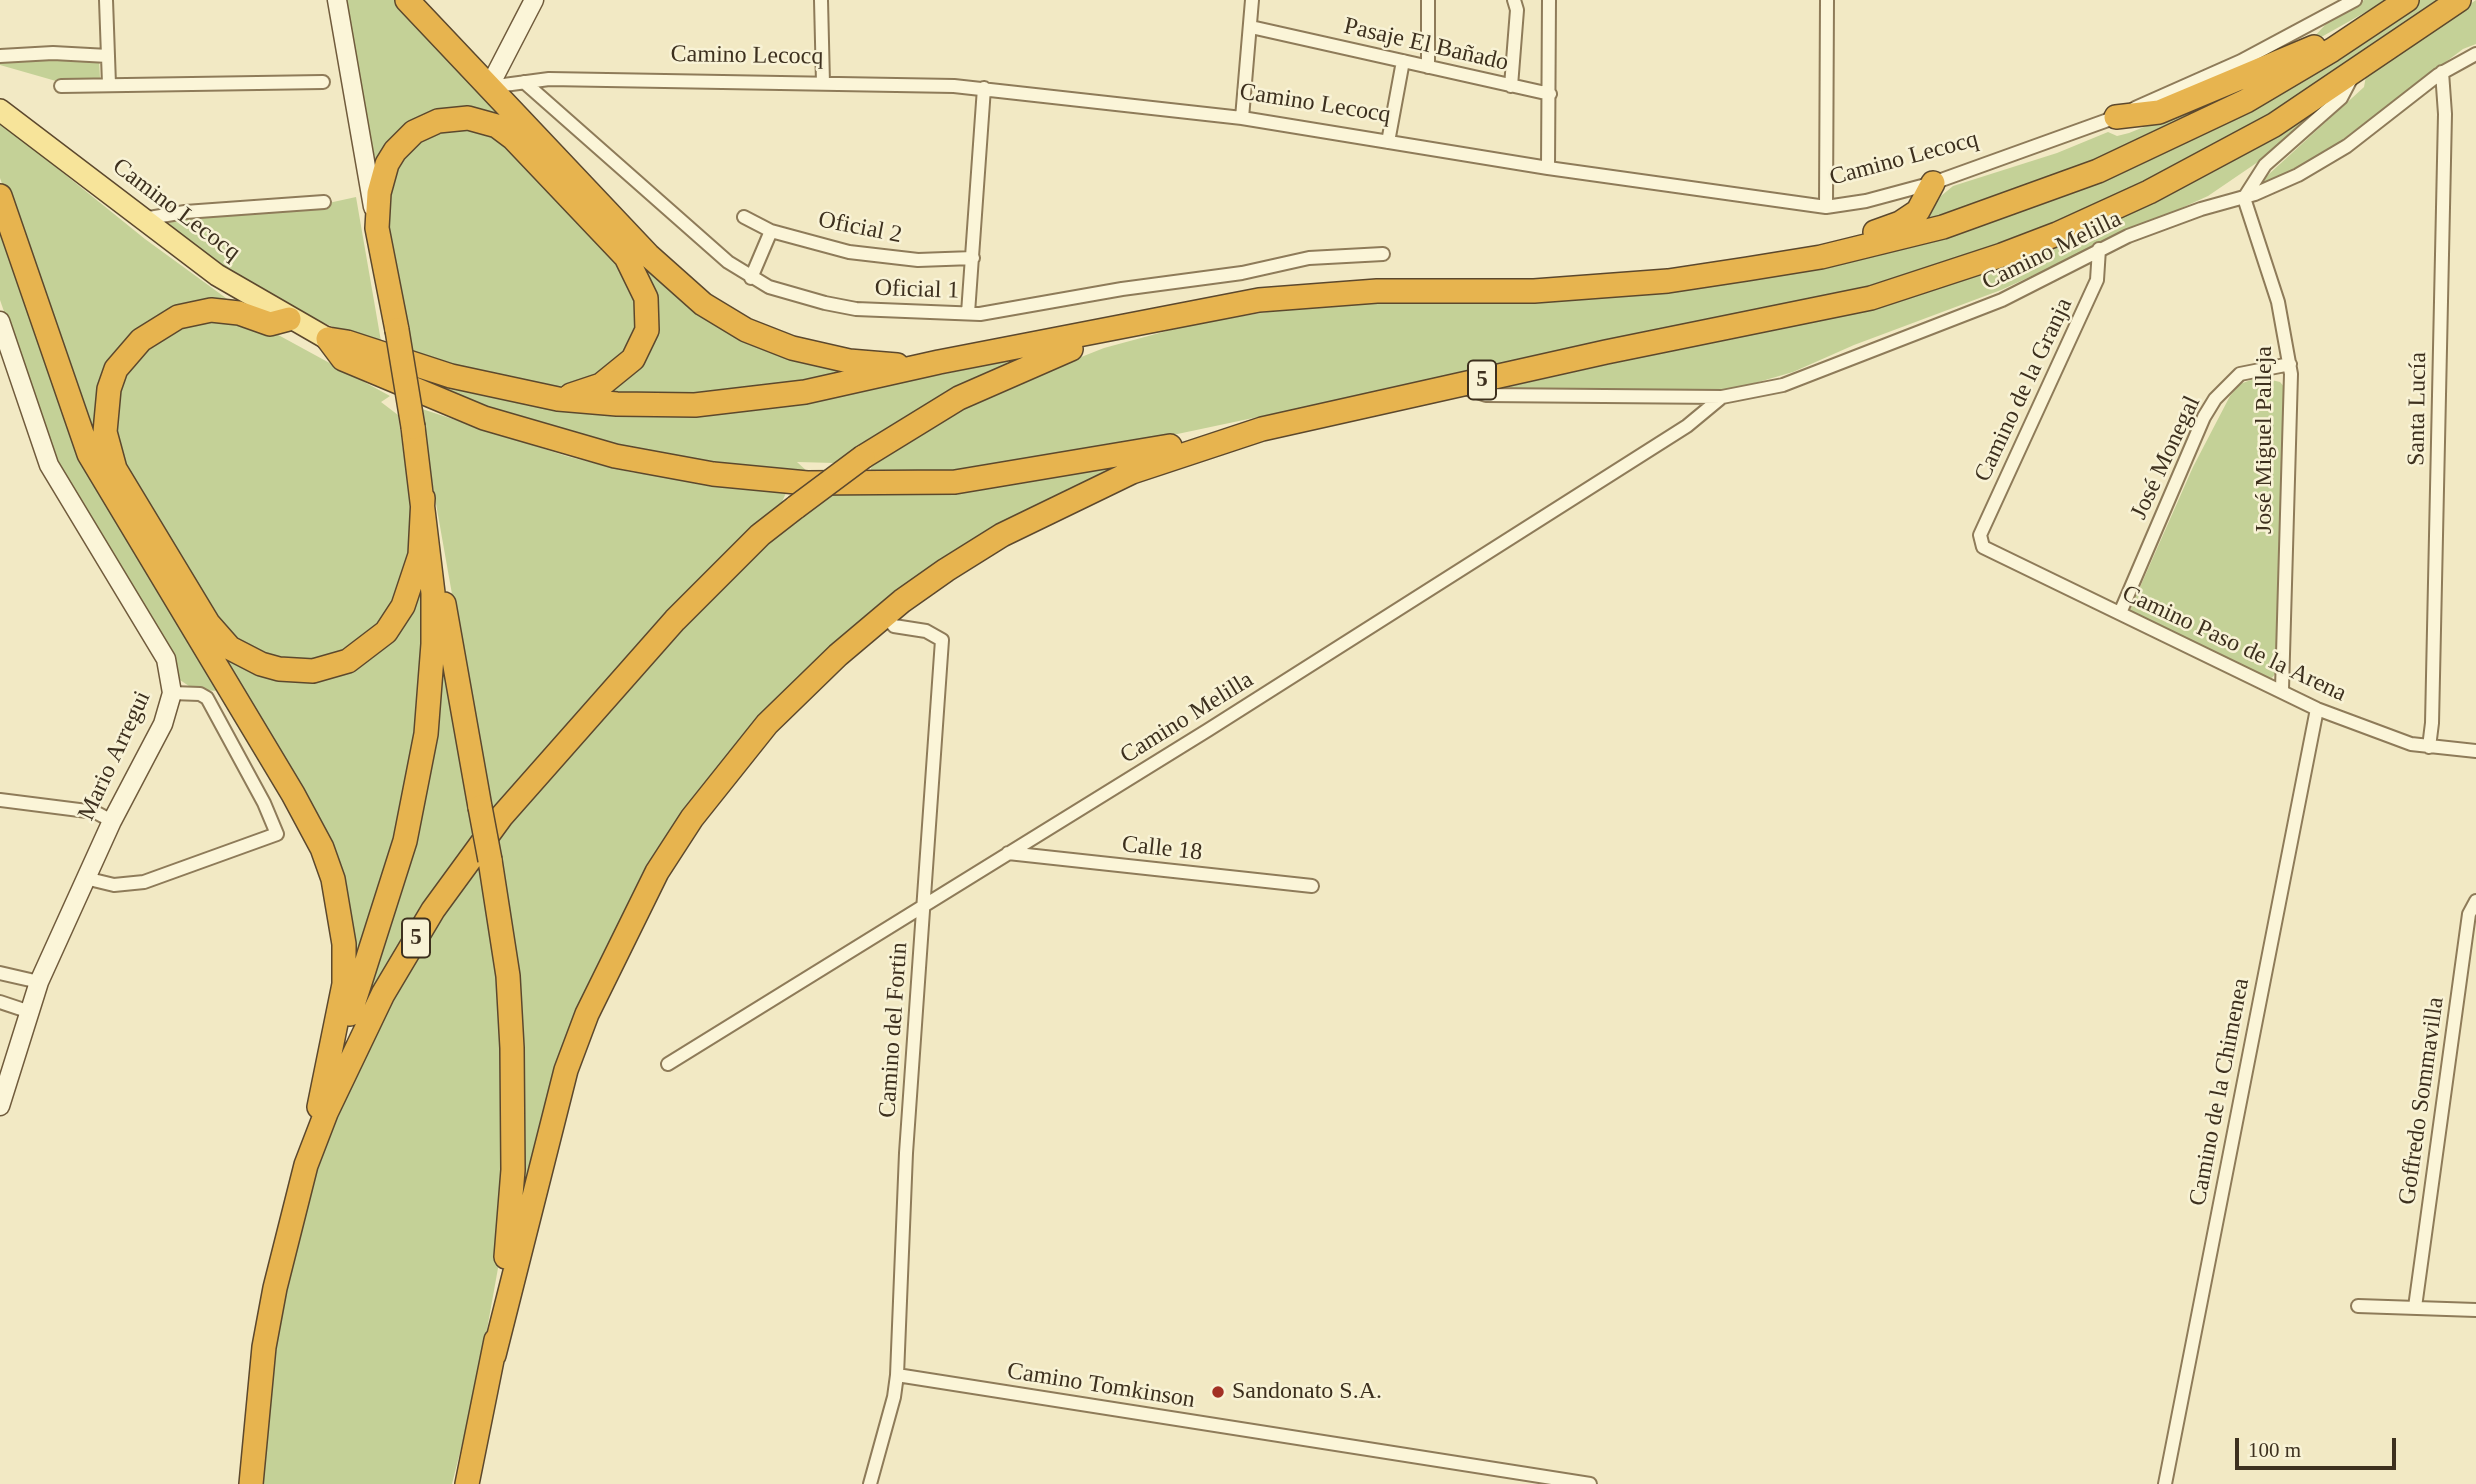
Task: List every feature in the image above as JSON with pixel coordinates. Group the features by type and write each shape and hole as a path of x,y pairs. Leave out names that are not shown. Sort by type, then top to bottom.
{"highway":[{"path":"407,0 662,268 685,290 725,319 765,338 830,358 891,366 939,362"},
{"name":"5","path":"251,1484 264,1347 278,1275 306,1165 326,1113 383,994 433,910 501,817 675,620 760,535 863,457 959,398 1088,341 1144,325 1259,300 1333,292 1534,291 1668,281 1821,257 1943,227 2098,171 2246,101 2384,17 2407,0"},
{"name":"5","path":"467,1484 494,1355 566,1070 587,1014 625,931 657,872 731,767 796,696 885,615 946,570 1002,535 1072,498 1176,455 1262,429 1871,298 1965,268 2057,234 2150,192 2273,125 2353,74 2459,0"},
{"path":"2116,117 2160,112 2298,54 2368,20 2384,17"},
{"path":"306,1165 405,841 424,745 433,644 433,593 413,427 377,228 382,178 395,151 414,132 438,121 468,118 497,125 513,138 626,257 646,298 647,330 633,359 601,385 558,399"},
{"path":"1747,269 1772,255 1880,231 1900,223 1914,199 1933,183"},
{"path":"0,196 92,462 293,794 322,848 333,879 344,944 344,984 306,1165"},
{"path":"289,318 270,324 239,313 211,310 177,317 141,340 116,369 109,389 105,432 115,469 208,623 230,648 261,664 279,669 313,671 348,661 380,637 403,606 420,555 423,498"},
{"path":"328,339 347,342 451,376 558,399 650,405 737,401 816,390 939,362 1144,325"},
{"path":"328,339 343,359 363,369 520,430 627,459 766,480 853,485 955,482 1262,429"},
{"path":"423,498 433,531 508,976 513,1100 509,1229 494,1355"}],"main road":[{"name":"Camino Lecocq","path":"0,110 216,275 328,339"}],"street":[{"path":"106,0 109,84"},
{"path":"337,0 377,228"},
{"path":"489,87 534,0"},
{"path":"821,0 823,83"},
{"path":"1242,118 1252,0"},
{"path":"1428,67 1429,0"},
{"path":"1511,86 1517,10 1514,0"},
{"path":"1548,168 1549,0"},
{"path":"1826,207 1827,0"},
{"name":"Camino Lecocq","path":"1933,183 2116,117 2241,61 2354,0"},
{"name":"Pasaje El Bañado","path":"1251,27 1550,94"},
{"path":"0,56 53,53 108,56"},
{"name":"Camino Melilla","path":"1459,386 1486,395 1722,397 1783,384 2002,300 2099,249 2201,209 2244,198 2298,175 2347,146 2442,72 2475,53"},
{"path":"1388,142 1403,61"},
{"name":"Santa Lucía","path":"2429,747 2432,723 2445,142 2442,72"},
{"path":"2244,198 2265,166 2342,98 2353,74"},
{"name":"Camino Lecocq","path":"489,87 548,79 984,88 1242,118 1548,168 1826,207 1914,199"},
{"path":"61,86 323,82"},
{"name":"Oficial 1","path":"524,82 708,247 751,278 796,297 856,309 968,313 1242,273 1309,258 1383,254"},
{"path":"968,313 984,88"},
{"name":"José Miguel Palleja","path":"2244,198 2278,302 2290,364 2282,689"},
{"path":"141,219 185,212 324,202"},
{"name":"Oficial 2","path":"744,217 771,231 864,254 918,260 973,258"},
{"path":"751,278 771,231"},
{"name":"Camino de la Granja","path":"1983,547 1980,535 2097,280 2100,270 2099,249"},
{"name":"Mario Arregui","path":"0,321 49,465 166,660 172,693 163,724 112,821 39,982 0,1106"},
{"name":"José Monegal","path":"2120,613 2204,417 2215,399 2239,374 2290,364"},
{"name":"Camino Melilla","path":"668,1064 1688,426 1722,397"},
{"name":"Camino Paso de la Arena","path":"1983,547 2282,689 2317,709 2401,741 2429,747 2476,751"},
{"name":"Camino del Fortin","path":"870,1484 894,1397 897,1375 906,1153 942,640 926,631 894,626 885,615"},
{"path":"85,878 114,885 144,881 277,834 264,803 206,698 200,694 172,693"},
{"name":"Camino de la Chimenea","path":"2165,1484 2317,709"},
{"path":"0,800 95,812 112,821"},
{"name":"Calle 18","path":"1008,853 1312,886"},
{"name":"Goffredo Sommavilla","path":"2415,1307 2469,914 2475,901"},
{"path":"0,973 39,982"},
{"path":"0,1002 30,1012"},
{"path":"2358,1306 2476,1310"},
{"name":"Camino Tomkinson","path":"897,1375 1590,1484"}],"green space":[{"path":"344,0 396,0 669,286 868,368 748,395 599,397 654,314 547,166 452,112 378,168 367,130"},
{"path":"2364,0 2387,0 2316,40 2314,37 2325,25"},
{"path":"2420,0 2446,0 2343,73 2153,181 2033,233 1868,288 1097,451 967,471 870,475 872,462 952,414 1023,380 1104,348 1189,325 1326,305 1534,300 1967,230 2067,194 2185,143 2352,45"},
{"path":"2476,0 2476,44 2463,49 2318,158 2260,187 2257,185 2364,87 2366,76"},
{"path":"0,60 99,60 100,78 56,81 0,65"},
{"path":"2266,78 2133,145 2031,187 1927,219 1941,196 1953,186 2057,153 2108,132 2117,136 2129,133"},
{"path":"2325,105 2274,151 2208,196 2001,290 1854,345 1793,372 1734,389 1718,390 1498,389 1875,305 2040,252 2168,195"},
{"path":"0,122 145,239 230,301 153,323 98,421 244,663 354,664 418,575 426,598 416,759 351,995 342,900 98,459 0,178"},
{"path":"436,127 492,131 628,268 644,314 616,372 560,389 414,361 404,336 385,201 394,161"},
{"path":"356,197 382,347 314,319 260,290 166,227 170,216 324,204"},
{"path":"0,211 69,417 222,691 195,690 180,680 169,653 58,466 0,300"},
{"path":"195,319 260,325 390,396 381,402 398,415 412,511 411,559 386,620 344,656 290,665 230,638 123,467 113,419 124,376 140,351"},
{"path":"363,353 431,382 522,402 799,403 1028,357 889,428 835,463 797,462 808,472 801,474 652,456 477,407"},
{"path":"2259,377 2280,382 2286,389 2277,672 2270,680 2129,612 2193,467 2230,396 2240,384"},
{"path":"419,408 566,456 630,472 786,493 781,504 691,587 491,814"},
{"path":"1129,465 877,609 634,897 583,1001 520,1215 495,837 684,622 783,528 828,494 955,492"},
{"path":"433,578 477,832 351,1035 404,861"},
{"path":"474,866 486,868 505,1002 500,1257 477,1385 452,1484 261,1484 277,1322 294,1245 318,1167 346,1095 399,984"}],"place":[{"name":"Sandonato S.A.","path":"1218,1392"}]}
